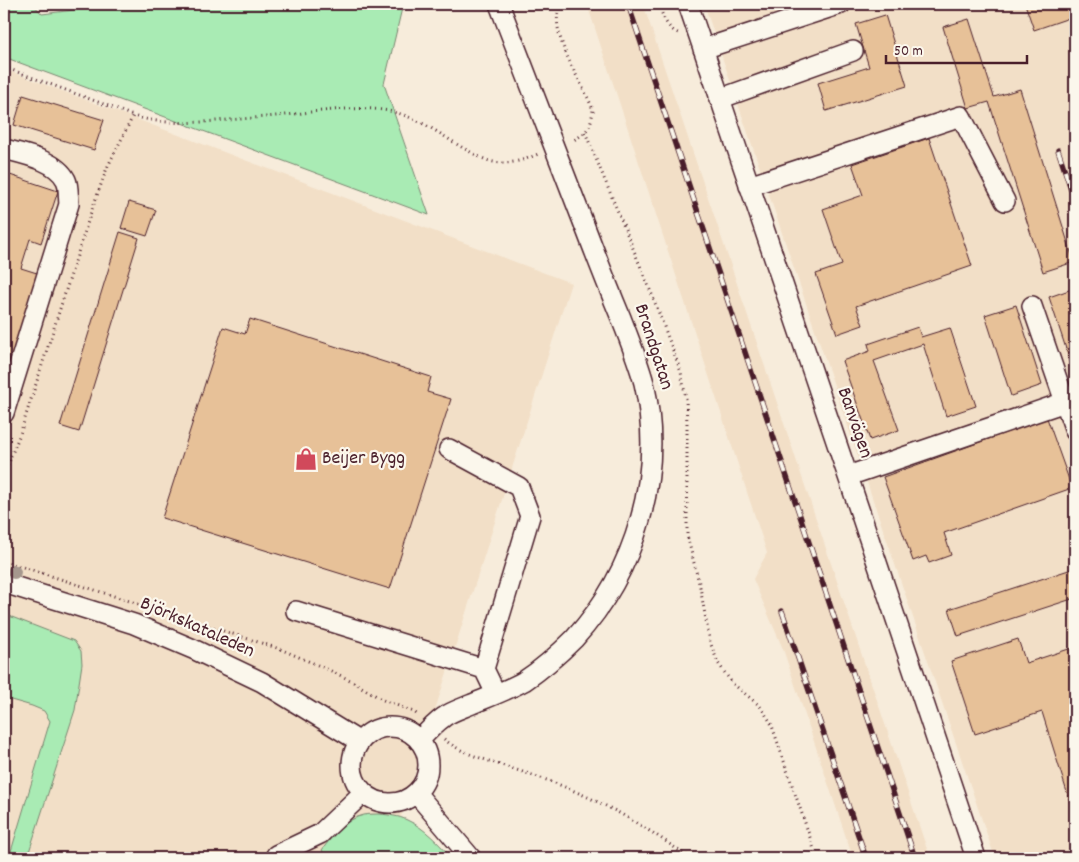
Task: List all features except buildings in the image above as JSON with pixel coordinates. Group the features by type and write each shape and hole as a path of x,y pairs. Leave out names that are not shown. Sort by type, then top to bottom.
{"street":[{"name":"Brandgatan","path":"425,734 445,716 456,710 524,681 551,661 574,639 593,616 615,583 628,556 643,512 650,466 651,432 648,406 637,360 541,108 499,4"},
{"name":"Banvägen","path":"688,4 976,858"},
{"path":"703,49 811,9 841,4"},
{"path":"719,99 853,51"},
{"path":"749,186 961,116 1005,201"},
{"path":"4,149 36,158 56,169 67,181 69,204 4,413"},
{"path":"1032,306 1075,431"},
{"path":"848,476 1065,402"},
{"path":"449,449 519,487 530,516 484,669 496,694"},
{"name":"Björkskataleden","path":"4,583 134,624 193,649 262,682 360,742"},
{"path":"296,611 484,669"},
{"path":"389,728 425,734 428,768 424,781 416,793 403,801 390,804 377,801 363,793 355,782 352,759 365,736 373,731 389,728"},
{"path":"278,857 320,834 363,793"},
{"path":"416,793 471,858"}],"path":[{"path":"4,66 133,116 166,123 193,123 344,109 390,111 421,123 472,153 492,162 503,163 529,158 570,142 583,135 592,121 593,110 590,101 561,42 557,28 557,15 562,4"},
{"path":"658,4 668,26 672,30 684,34"},
{"path":"4,480 96,196 106,168 133,116"},
{"path":"585,132 644,274 680,372 686,400 687,424 686,535 700,586 710,642 718,663 732,683 760,706 770,723 818,858"},
{"path":"4,561 280,649 327,669 383,700 414,712 425,734 472,755 567,788 592,799 641,826 689,858"}],"shaded area":[{"path":"587,4 643,4 930,858 853,858 783,649 753,579 767,553"},
{"path":"704,4 1075,4 1075,858 995,858"},
{"path":"4,69 571,283 393,842 401,858 4,858"}],"green space":[{"path":"4,4 33,4 42,14 122,4 403,4 384,84 429,215 4,57"},
{"path":"4,614 74,641 81,651 82,664 75,710 27,858 9,858 50,721 44,711 4,698"},
{"path":"380,814 394,816 414,823 452,858 326,858 322,850 335,833 345,824 364,815"}],"railway":[{"path":"628,4 915,858"},
{"path":"1058,150 1075,201"},
{"path":"782,611 866,858"}],"place":[{"name":"Beijer Bygg","path":"306,459"}]}
